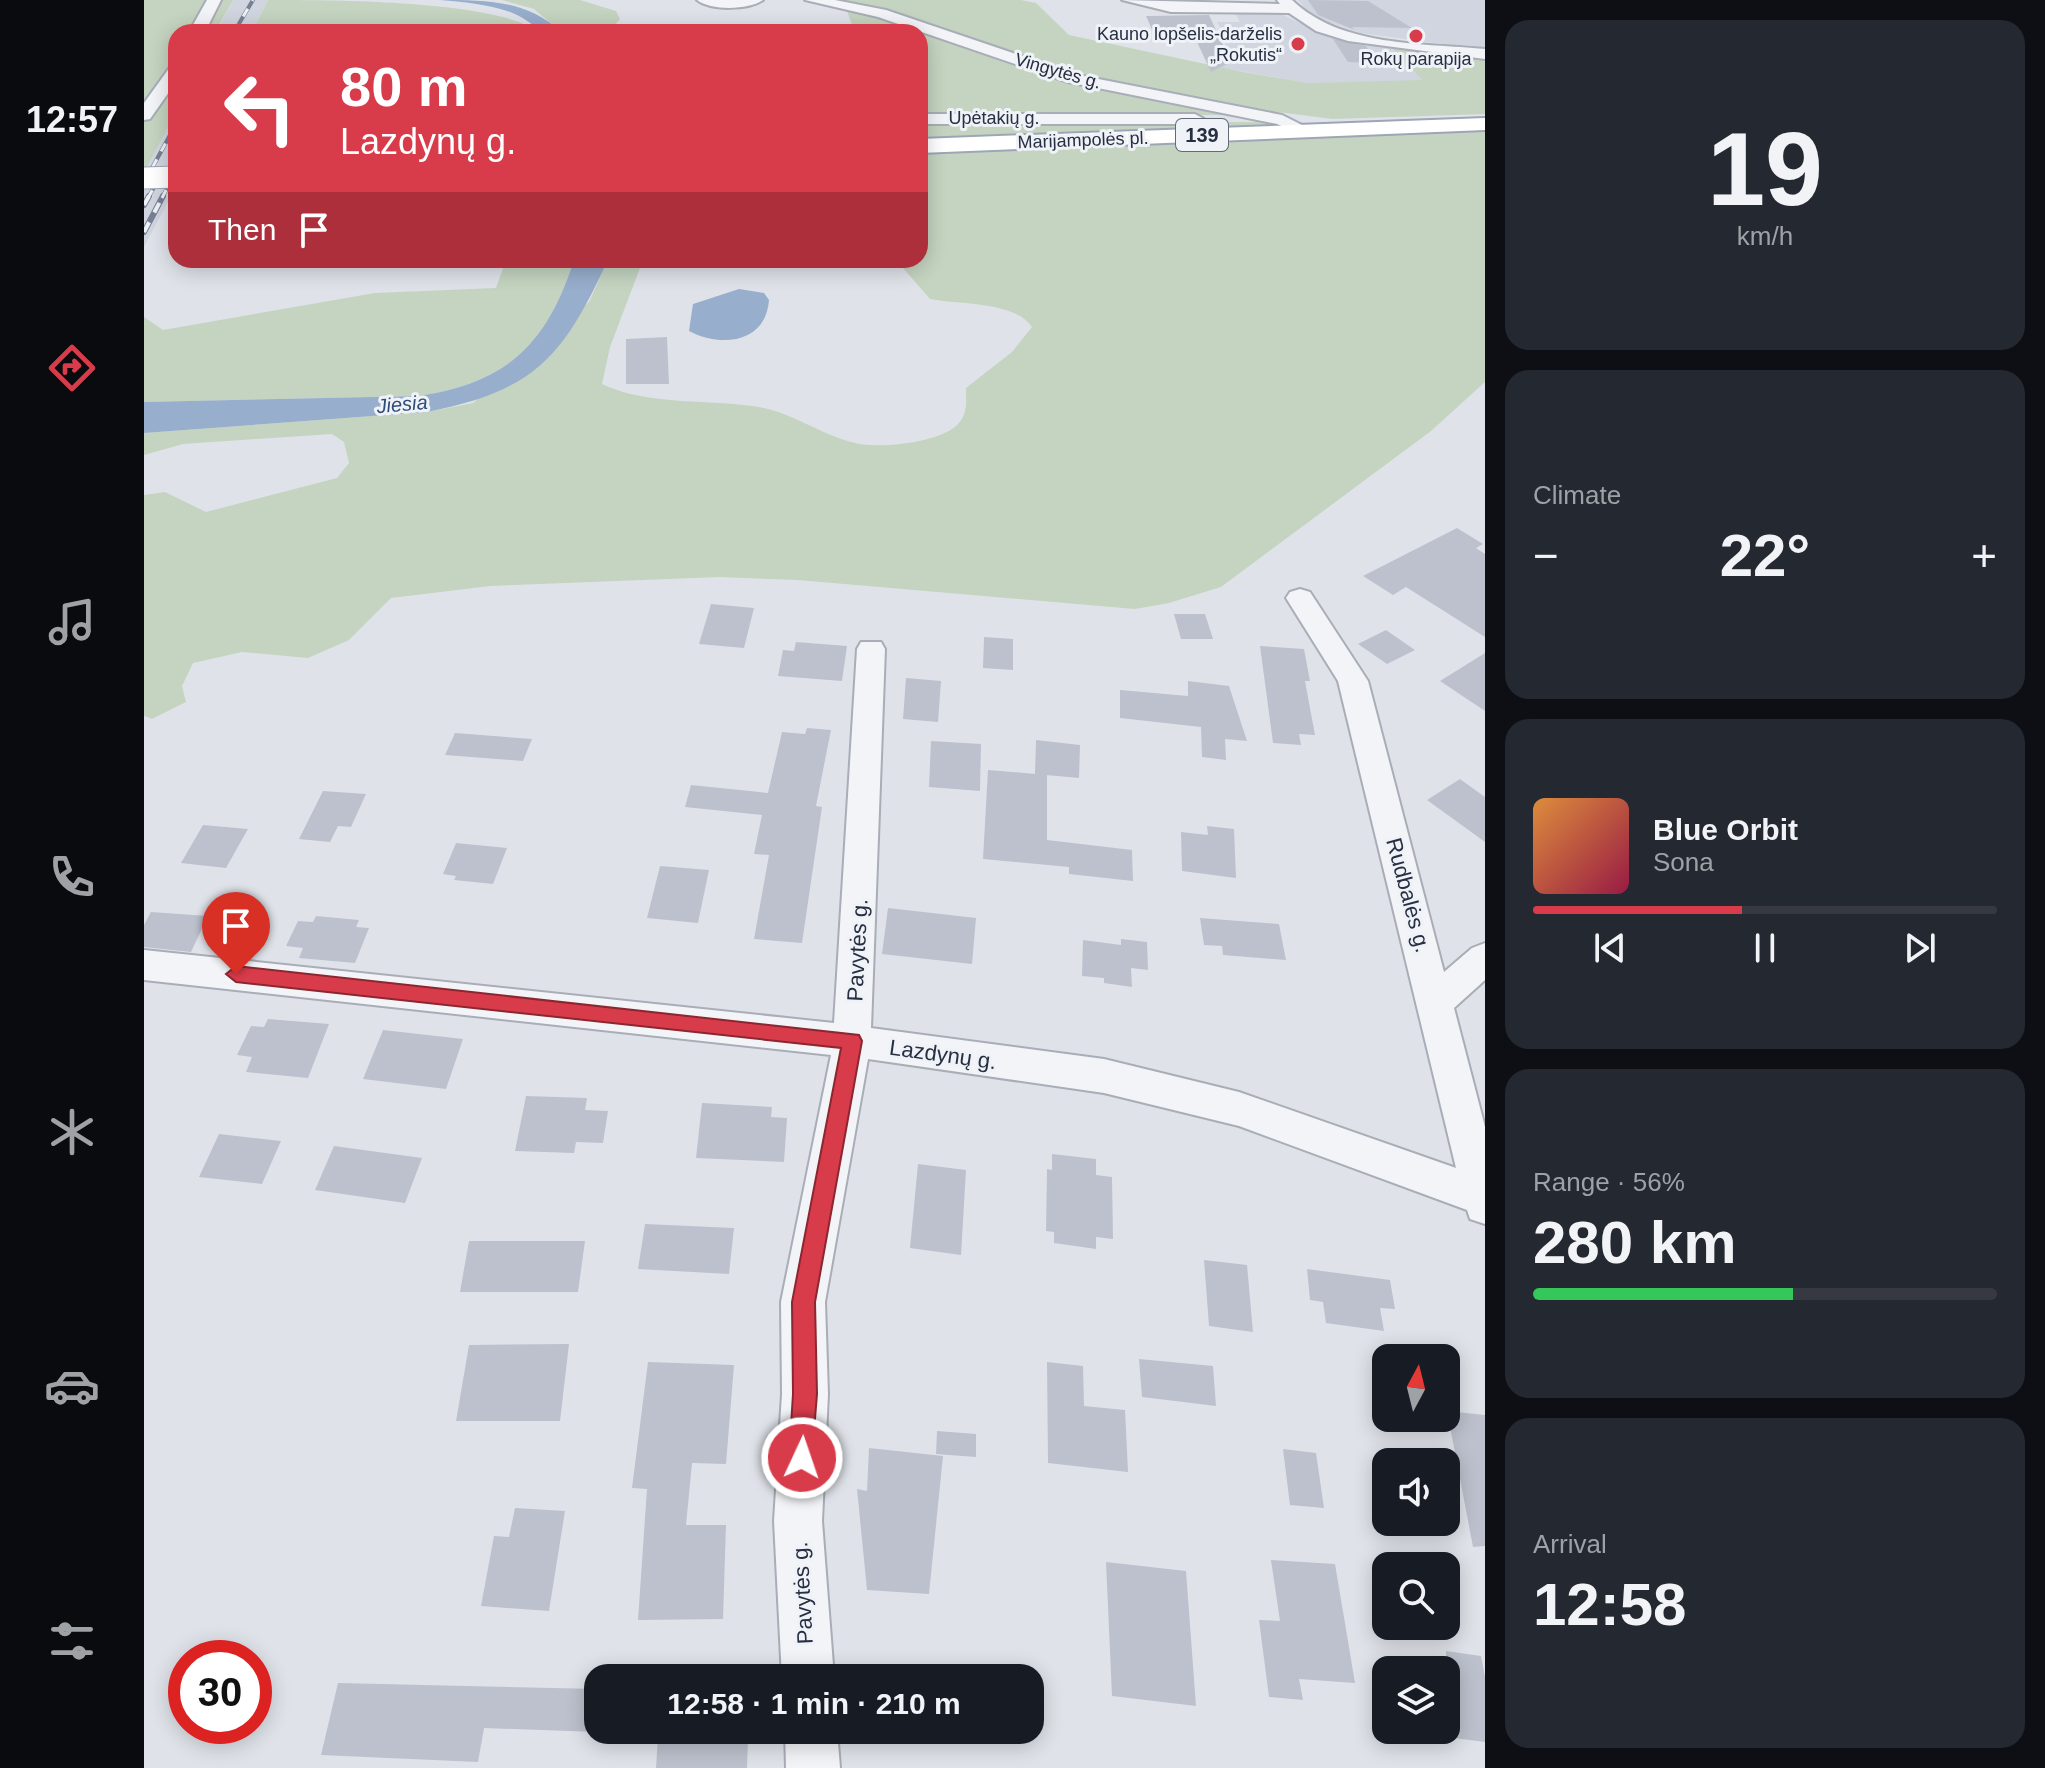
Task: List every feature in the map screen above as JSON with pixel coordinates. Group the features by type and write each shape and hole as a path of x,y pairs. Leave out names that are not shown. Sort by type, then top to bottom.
{"main road":[{"name":"Marijampolės pl.","path":"928,146 1485,124"},
{"path":"144,178 168,177"}],"street":[{"path":"201,24 214,0"},
{"path":"704,0 723,3 756,0"},
{"name":"Vingytės g.","path":"812,0 881,13 913,24"},
{"path":"1129,0 1171,8 1287,4 1306,22 1345,34 1485,54"},
{"name":"Vingytės g.","path":"928,29 1074,79 1259,115 1294,123 1305,131"},
{"path":"144,115 168,81"},
{"name":"Upėtakių g.","path":"928,119 1241,119 1259,115"},
{"name":"Rudbalės g.","path":"1300,598 1353,681 1484,1200"},
{"name":"Pavytės g.","path":"807,1664 798,1521 805,1394 803,1302 852,1041 871,649"},
{"path":"1436,1001 1485,958"},
{"name":"Lazdynų g.","path":"144,965 852,1041 1104,1076 1239,1109 1484,1200"},
{"path":"812,1744 813,1768"}],"shaded area":[{"path":"233,0 268,0 256,24 220,24"},
{"path":"1298,0 1485,0 1485,50 1361,33 1311,16"},
{"name":"Kauno lopšelis-darželis „Rokutis“","path":"1233,9 1274,11 1329,36 1390,46 1423,81 1308,83 1212,66 1228,39 1217,22 1240,22"},
{"path":"168,128 168,202 144,247 144,174"}],"green space":[{"path":"144,0 233,0 220,24 168,24 168,127 144,173"},
{"path":"268,0 411,4 487,14 523,24 256,24"},
{"path":"502,0 580,0 616,11 620,19 616,24 552,24 534,9"},
{"path":"826,0 1021,0 1036,3 1069,35 1308,83 1422,80 1390,46 1485,59 1485,114 1333,119 1247,108 1222,115 928,115 928,24 852,24 847,11"},
{"path":"928,122 1259,122 1280,127 928,141"},
{"path":"1485,127 1485,382 1431,431 1221,587 1169,603 1135,609 798,580 719,577 490,586 391,598 349,640 308,658 242,652 193,663 182,686 186,702 152,719 144,716 144,495 165,492 206,512 337,478 349,463 344,442 332,434 183,444 144,455 144,433 427,412 473,403 589,302 604,268 640,268 610,347 602,384 661,399 764,408 832,436 866,445 910,443 951,430 965,411 966,388 1012,352 1032,327 1013,312 1000,308 930,299 903,268 928,268 928,151"},
{"path":"503,268 571,268 551,315 519,355 477,381 450,390 419,396 144,402 144,317 163,330 375,293 496,288"}],"water":[{"path":"440,0 505,4 552,24 532,24 501,9"},
{"name":"Jiesia","path":"571,268 604,268 576,322 559,345 520,380 495,393 427,412 144,433 144,402 419,396 477,381 519,355 536,337"},
{"path":"739,289 764,293 769,300 760,325 751,333 728,340 689,331 693,304"}],"building":[{"path":"1308,0 1368,1 1412,28 1352,27 1355,30 1318,15"},
{"path":"1209,15 1231,62 1211,72 1197,42 1157,41 1146,16"},
{"path":"1333,39 1366,46 1378,63 1348,62"},
{"path":"667,337 669,384 626,384 626,339"},
{"path":"1457,528 1483,544 1476,548 1485,554 1485,637 1406,587 1393,595 1363,576"},
{"path":"711,604 754,608 744,648 699,644"},
{"path":"1174,614 1205,614 1213,639 1181,639"},
{"path":"1386,630 1415,650 1387,664 1358,644"},
{"path":"984,637 1013,639 1013,670 983,668"},
{"path":"796,642 847,646 842,681 778,676 783,650 794,651"},
{"path":"1260,646 1304,649 1310,681 1305,681 1315,735 1299,734 1301,745 1273,743"},
{"path":"1485,653 1485,711 1440,681"},
{"path":"906,678 941,681 938,722 903,719"},
{"path":"1188,681 1229,686 1247,741 1225,739 1226,760 1202,757 1201,727 1120,718 1120,690 1188,696"},
{"path":"807,728 831,730 816,806 822,807 802,943 754,939 769,855 754,854 762,815 685,807 691,785 768,793 782,732 805,734"},
{"path":"455,733 532,739 523,761 445,755"},
{"path":"1036,740 1080,745 1079,778 1035,774"},
{"path":"931,741 981,744 980,791 929,787"},
{"path":"988,770 1047,775 1047,840 1132,850 1133,881 1069,874 1069,867 983,859"},
{"path":"1460,779 1485,797 1485,842 1427,800"},
{"path":"323,791 366,794 351,827 338,826 330,842 299,839"},
{"path":"203,825 248,829 226,868 181,863"},
{"path":"1207,826 1234,829 1236,878 1182,871 1181,832 1208,835"},
{"path":"456,843 507,848 493,884 454,880 456,876 443,874"},
{"path":"660,866 709,870 698,923 647,918"},
{"path":"888,908 976,918 972,964 882,954"},
{"path":"151,912 208,916 191,952 144,947 144,925"},
{"path":"316,916 359,920 356,927 369,928 355,963 299,958 303,948 286,946 298,921 313,922"},
{"path":"1200,918 1279,924 1286,960 1223,955 1222,946 1204,945"},
{"path":"1121,939 1147,942 1148,970 1131,968 1132,987 1104,983 1104,978 1082,976 1083,940 1121,945"},
{"path":"268,1019 329,1024 308,1078 246,1072 252,1057 237,1055 251,1026 264,1027"},
{"path":"383,1030 463,1039 446,1089 363,1079"},
{"path":"526,1096 587,1098 585,1110 608,1111 603,1143 576,1142 574,1153 515,1151"},
{"path":"702,1103 772,1107 771,1117 787,1118 784,1162 696,1158"},
{"path":"219,1134 281,1141 262,1184 199,1177"},
{"path":"334,1146 422,1158 405,1203 315,1190"},
{"path":"1052,1154 1096,1159 1096,1175 1112,1177 1113,1239 1096,1237 1096,1249 1054,1243 1054,1232 1046,1231 1047,1169 1052,1170"},
{"path":"918,1164 966,1170 961,1255 910,1248"},
{"path":"645,1224 734,1228 729,1274 638,1269"},
{"path":"469,1241 585,1241 578,1292 460,1292"},
{"path":"1204,1260 1247,1265 1253,1332 1209,1326"},
{"path":"1307,1269 1390,1280 1395,1309 1380,1308 1384,1331 1326,1323 1323,1302 1310,1300"},
{"path":"569,1344 560,1421 456,1421 469,1345"},
{"path":"1139,1359 1213,1366 1216,1406 1142,1397"},
{"path":"648,1362 734,1365 726,1464 692,1463 686,1525 726,1525 723,1619 638,1620 647,1489 632,1488"},
{"path":"1047,1362 1083,1366 1084,1406 1125,1410 1128,1472 1048,1463"},
{"path":"1460,1412 1485,1415 1485,1546 1473,1547 1460,1479 1460,1448 1454,1448 1451,1432 1460,1432"},
{"path":"937,1431 976,1434 976,1457 936,1454"},
{"path":"869,1448 943,1456 929,1594 867,1590 857,1489 867,1491"},
{"path":"1283,1449 1316,1453 1324,1508 1290,1505"},
{"path":"515,1508 565,1511 549,1611 481,1606 494,1536 509,1537"},
{"path":"1271,1560 1335,1564 1355,1683 1299,1679 1303,1700 1269,1697 1259,1620 1280,1621"},
{"path":"1106,1562 1186,1571 1196,1706 1112,1696"},
{"path":"1446,1651 1481,1656 1485,1677 1485,1742 1460,1739 1460,1656 1446,1656"},
{"path":"338,1683 584,1689 584,1732 484,1728 478,1762 321,1755"},
{"path":"658,1744 748,1744 747,1768 656,1768"}],"railway":[{"path":"239,24 253,0"},
{"path":"144,183 168,139"},
{"path":"148,198 162,173"},
{"path":"162,198 168,186"},
{"path":"144,205 149,196"},
{"path":"144,232 163,196"}],"place":[{"name":"Rokų parapija","path":"1416,36"},
{"name":"Kauno lopšelis-darželis „Rokutis“","path":"1298,44"}],"route":[{"path":"236,974 852,1041 803,1302 805,1394 802,1458"}]}
